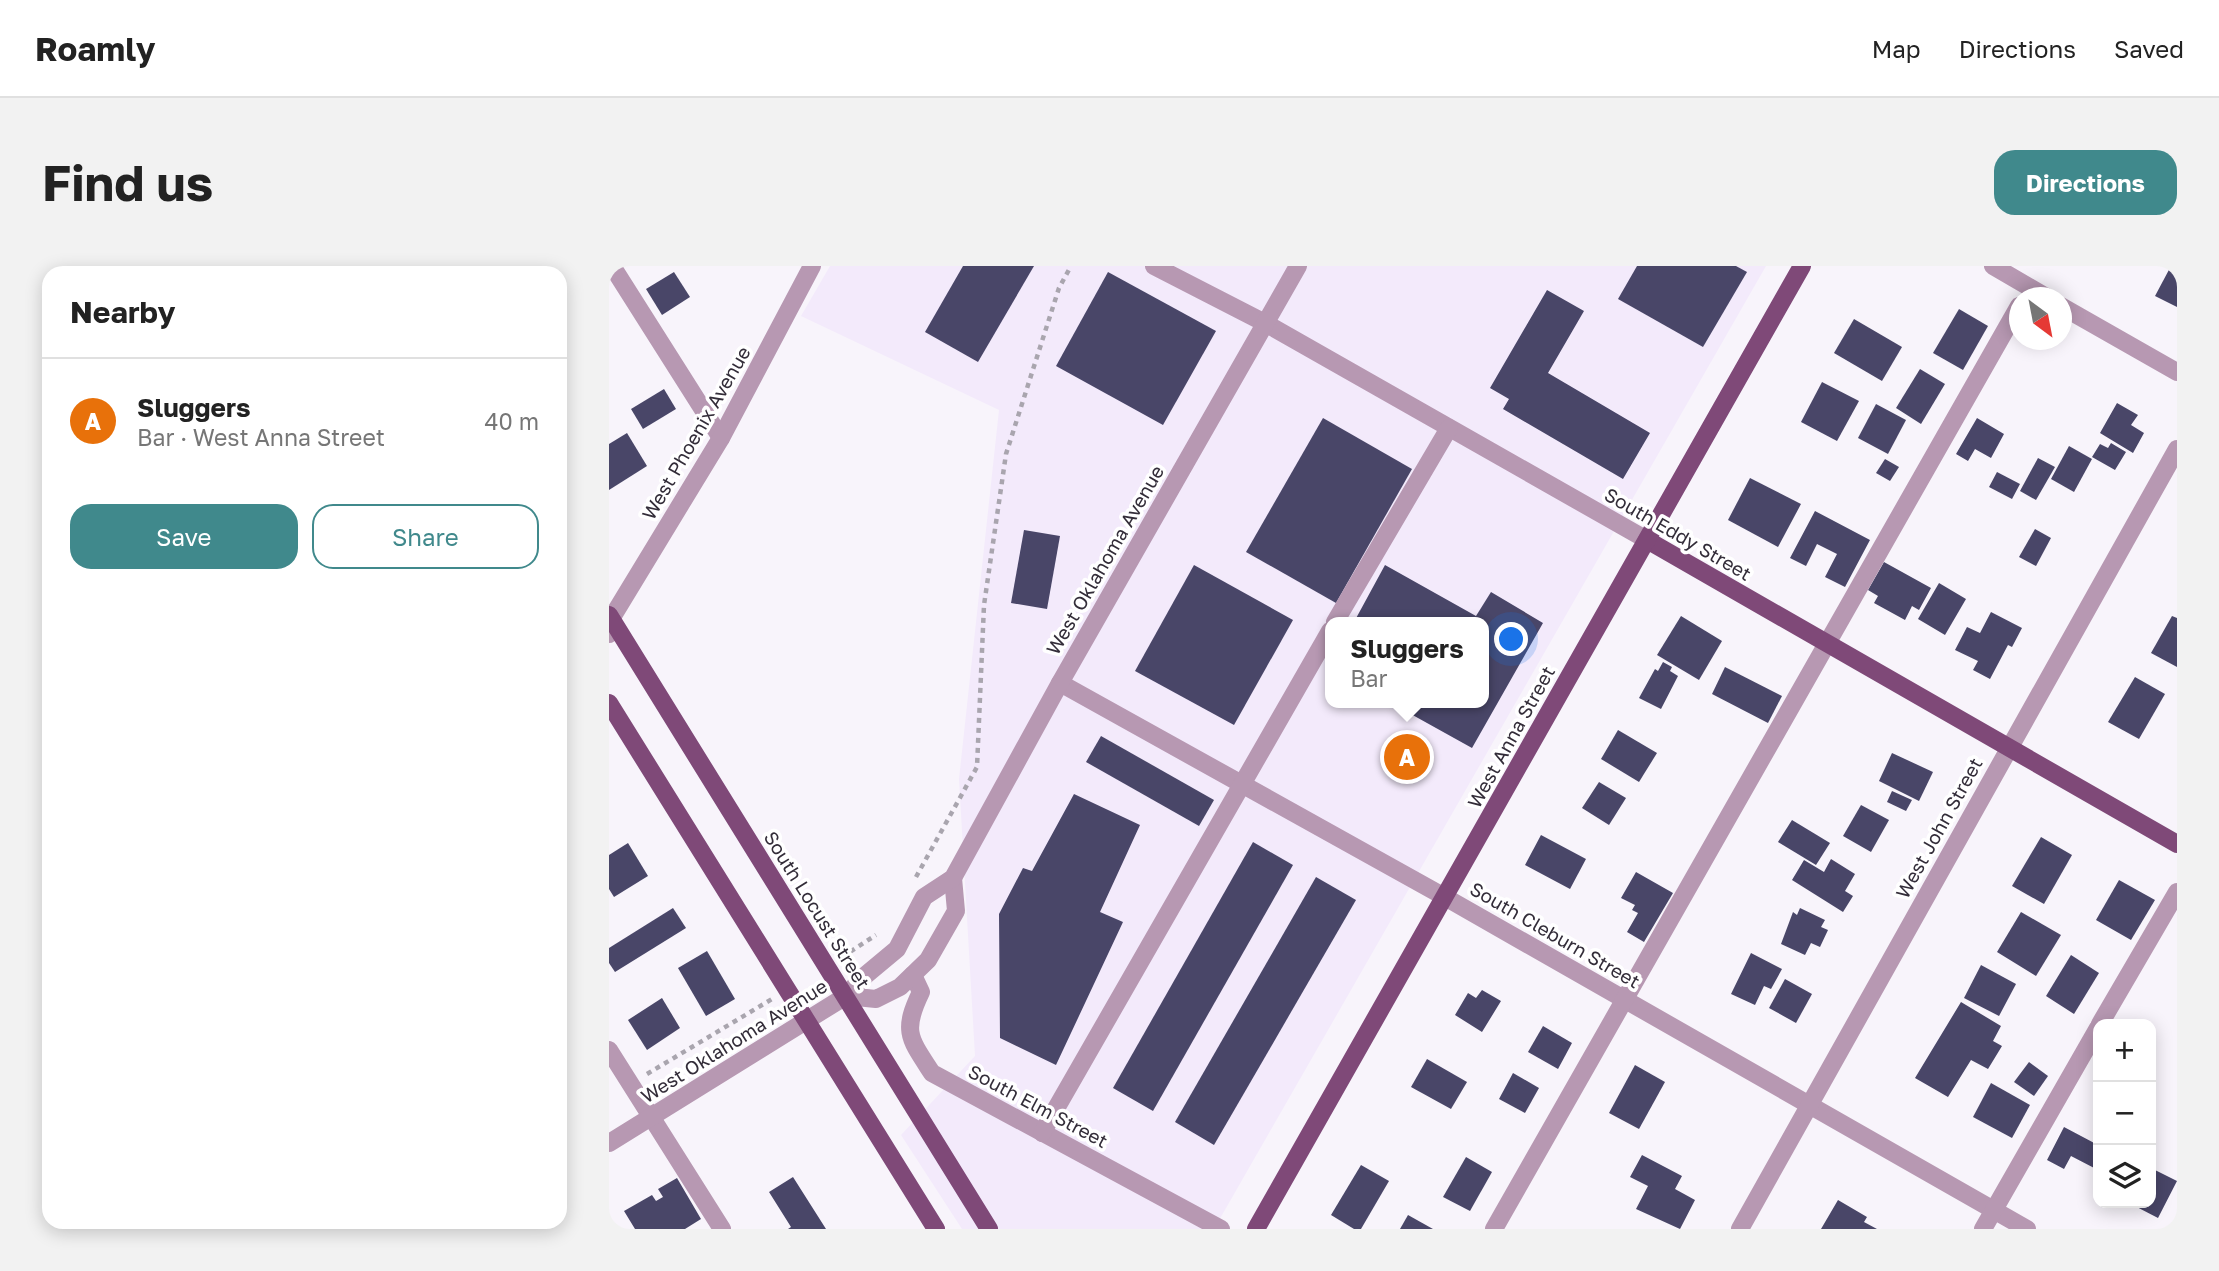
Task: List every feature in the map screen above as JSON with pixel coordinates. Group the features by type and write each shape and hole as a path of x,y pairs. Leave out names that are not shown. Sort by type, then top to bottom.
{"main road":[{"name":"West Anna Street","path":"1256,1229 1802,266"},
{"name":"South Eddy Street","path":"1647,540 2177,844"},
{"name":"South Locust Street","path":"610,622 846,996 989,1229"},
{"path":"609,703 936,1229"}],"street":[{"path":"612,266 721,438"},
{"name":"West Phoenix Avenue","path":"610,622 721,438 812,266"},
{"name":"South Eddy Street","path":"1154,266 1265,323 1647,540"},
{"name":"West Oklahoma Avenue","path":"609,1143 846,996 861,979 897,949 924,898 953,878 1060,683 1298,266"},
{"path":"1993,266 2020,287"},
{"path":"2072,312 2177,372"},
{"path":"1494,1229 2009,324"},
{"path":"1338,617 1449,428"},
{"name":"West John Street","path":"1740,1229 2177,449"},
{"path":"1042,1133 1325,640"},
{"name":"South Cleburn Street","path":"1060,683 1443,896 2027,1229"},
{"name":"West Oklahoma Avenue","path":"846,996 876,999 900,987 928,960 956,911 953,878"},
{"path":"2103,1019 2177,891"},
{"name":"South Elm Street","path":"913,975 921,992 908,1019 910,1040 932,1073 1221,1229"},
{"path":"1983,1229 2093,1036"},
{"path":"609,1050 722,1229"}],"path":[{"path":"913,882 977,767 984,605 1006,454 1059,288 1071,266"},
{"path":"847,954 887,928"},
{"path":"631,1084 771,999"}],"shaded area":[{"path":"830,266 1766,266 1214,1229 962,1229 901,1135 975,1056 959,779 999,410 801,316"}],"building":[{"path":"963,266 1034,266 978,362 925,332"},
{"path":"1637,266 1736,266 1747,272 1703,347 1618,299"},
{"path":"2171,266 2177,266 2177,307 2155,296"},
{"path":"674,272 690,297 662,315 646,289"},
{"path":"1108,272 1216,331 1163,425 1056,366"},
{"path":"1547,290 1584,311 1548,373 1650,433 1623,479 1503,409 1509,399 1490,388"},
{"path":"1959,309 1988,326 1963,370 1933,353"},
{"path":"1854,319 1902,347 1882,381 1834,353"},
{"path":"1920,369 1945,384 1921,424 1896,408"},
{"path":"1822,382 1859,401 1837,441 1801,422"},
{"path":"664,389 676,409 643,429 631,409"},
{"path":"2117,403 2138,415 2131,425 2144,433 2133,453 2100,433"},
{"path":"1876,404 1906,420 1888,454 1858,438"},
{"path":"1323,418 1412,469 1336,603 1246,552"},
{"path":"1977,418 2004,434 1991,458 1975,449 1968,461 1956,454"},
{"path":"627,433 647,466 609,490 609,444"},
{"path":"2111,443 2126,452 2115,470 2092,457 2100,444 2108,448"},
{"path":"2069,446 2092,459 2074,492 2051,479"},
{"path":"2038,458 2055,467 2036,500 2020,491"},
{"path":"1885,459 1899,467 1890,481 1876,473"},
{"path":"1997,472 2020,484 2012,499 1989,487"},
{"path":"1750,478 1801,504 1778,547 1728,520"},
{"path":"1815,511 1870,540 1845,587 1825,577 1837,554 1817,544 1806,566 1790,558"},
{"path":"2035,529 2051,538 2036,566 2019,557"},
{"path":"1024,530 1060,536 1047,609 1011,603"},
{"path":"1884,562 1931,588 1919,610 1912,606 1905,620 1874,603 1878,596 1868,590"},
{"path":"1194,565 1293,620 1234,725 1135,671"},
{"path":"1385,565 1476,616 1491,592 1543,623 1472,748 1400,708 1489,708 1489,617 1357,617"},
{"path":"1939,583 1966,599 1945,635 1918,619"},
{"path":"1991,612 2022,628 2012,647 2008,645 1990,679 1973,670 1978,661 1955,650 1967,627 1980,633"},
{"path":"1681,616 1722,641 1699,680 1657,655"},
{"path":"2172,616 2177,618 2177,667 2151,653"},
{"path":"1663,662 1672,667 1670,671 1678,676 1661,709 1639,698 1655,669 1658,671"},
{"path":"1725,667 1782,696 1768,723 1712,694"},
{"path":"2135,677 2165,694 2139,739 2108,722"},
{"path":"1618,730 1657,753 1639,782 1601,759"},
{"path":"1101,736 1214,800 1199,826 1086,762"},
{"path":"1892,753 1933,772 1919,801 1879,781"},
{"path":"1599,782 1626,798 1609,825 1582,808"},
{"path":"1892,791 1912,800 1906,811 1887,802"},
{"path":"1074,794 1140,825 1100,912 1123,922 1056,1065 1000,1038 999,914 1023,868 1032,871"},
{"path":"1861,805 1889,820 1871,852 1843,836"},
{"path":"1792,820 1830,843 1816,865 1778,842"},
{"path":"1541,835 1586,859 1570,889 1525,865"},
{"path":"2041,837 2072,855 2044,904 2012,886"},
{"path":"1253,842 1293,865 1153,1111 1113,1088"},
{"path":"628,843 648,876 614,897 609,889 609,855"},
{"path":"1831,859 1855,874 1845,891 1853,896 1843,912 1792,880 1804,860 1824,872"},
{"path":"1636,872 1673,893 1644,942 1627,932 1638,913 1632,910 1635,905 1621,898"},
{"path":"1316,877 1356,900 1214,1145 1175,1122"},
{"path":"2119,880 2155,900 2131,940 2096,920"},
{"path":"673,908 686,928 615,972 609,963 609,948"},
{"path":"1800,908 1825,920 1821,927 1828,930 1820,947 1811,943 1805,955 1781,944 1793,912 1797,915"},
{"path":"2021,912 2061,935 2036,976 1997,952"},
{"path":"707,951 735,999 706,1016 678,968"},
{"path":"1751,953 1782,969 1771,989 1764,986 1755,1005 1731,994"},
{"path":"2071,955 2099,973 2074,1014 2046,996"},
{"path":"1981,965 2016,984 1999,1016 1964,998"},
{"path":"1785,979 1812,994 1796,1023 1769,1008"},
{"path":"1482,990 1501,1001 1482,1032 1455,1015 1468,993 1476,998"},
{"path":"662,998 680,1028 647,1050 628,1020"},
{"path":"1961,1002 2001,1026 1993,1041 2002,1046 1988,1069 1971,1060 1948,1097 1915,1078"},
{"path":"1543,1026 1572,1043 1558,1069 1528,1052"},
{"path":"1427,1059 1467,1082 1451,1109 1411,1087"},
{"path":"2029,1062 2048,1076 2034,1096 2014,1082"},
{"path":"1635,1065 1665,1082 1639,1129 1609,1113"},
{"path":"1513,1073 1539,1088 1525,1113 1499,1099"},
{"path":"1991,1083 2030,1105 2012,1138 1973,1117"},
{"path":"2064,1127 2093,1142 2093,1167 2071,1156 2064,1169 2047,1160"},
{"path":"1642,1155 1682,1176 1675,1189 1695,1200 1680,1229 1636,1209 1648,1186 1630,1177"},
{"path":"1466,1157 1492,1172 1470,1211 1443,1197"},
{"path":"1361,1165 1389,1181 1361,1229 1354,1229 1331,1215"},
{"path":"2156,1170 2177,1181 2158,1218 2139,1208 2156,1208"},
{"path":"793,1177 826,1229 788,1229 791,1227 769,1192"},
{"path":"677,1178 701,1219 685,1229 635,1229 624,1211 652,1195 656,1201 663,1197 658,1189"},
{"path":"1838,1200 1867,1217 1864,1222 1877,1229 1821,1229"},
{"path":"1408,1215 1433,1229 1400,1229"}],"place":[{"name":"Sluggers","path":"1407,757"}]}
